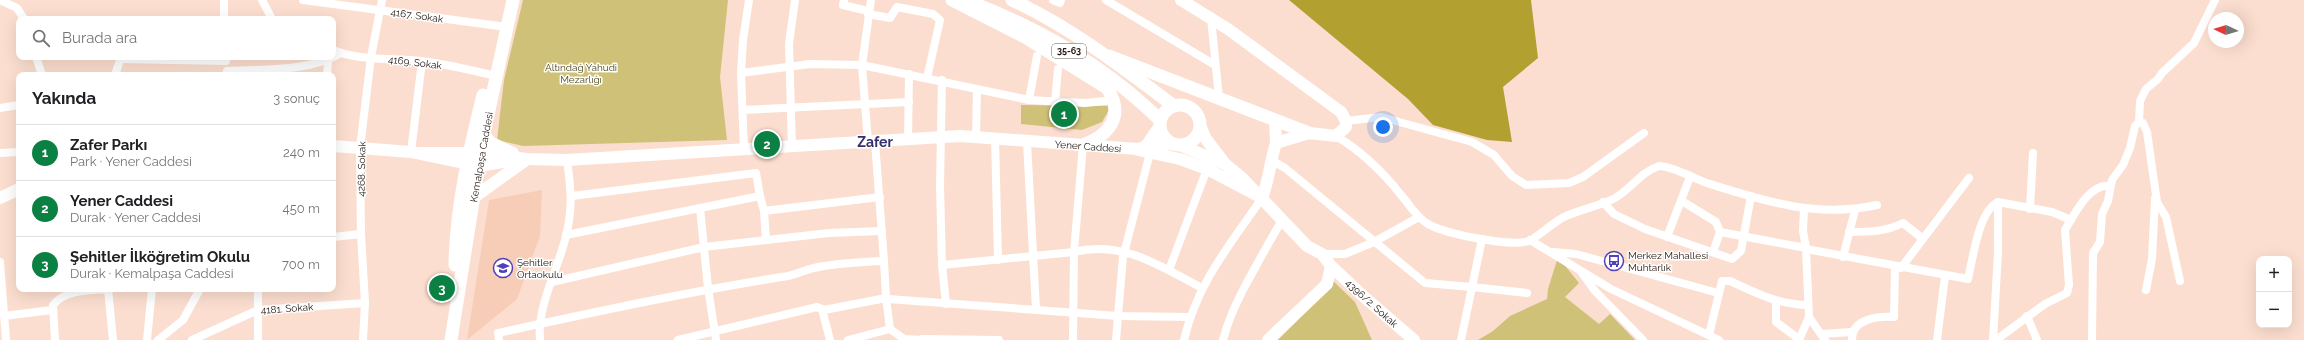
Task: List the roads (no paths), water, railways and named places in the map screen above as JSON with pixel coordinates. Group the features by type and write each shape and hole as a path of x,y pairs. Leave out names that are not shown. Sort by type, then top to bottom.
{"main road":[{"path":"503,27 506,0"},
{"name":"Kemalpaşa Caddesi","path":"454,315 455,254 473,159 484,133 492,75 503,27 513,0"},
{"path":"952,0 1025,37 1107,88 1115,100 1115,114 1111,126 1097,140 1082,145"},
{"name":"35-63","path":"965,0 1001,15 1065,48 1137,97 1160,123"},
{"name":"35-63","path":"1012,0 1038,12 1109,56 1174,106"},
{"path":"1109,56 1309,133 1336,136 1346,127 1346,121 1341,112 1211,18 1181,0"},
{"path":"336,146 415,152 473,159 492,75"},
{"path":"1160,123 1162,136 1177,145 1194,140 1200,125 1194,111 1185,106 1174,106 1165,111 1145,149 1180,159 1207,169 1262,198 1270,179 1271,160 1276,143 1275,120"},
{"name":"Yener Caddesi","path":"1200,125 1206,139 1225,164 1262,198 1307,246 1322,254 1331,266"},
{"name":"Yener Caddesi","path":"484,133 490,142 498,147 527,159"},
{"path":"1276,143 1309,133"},
{"name":"Yener Caddesi","path":"415,152 448,154 473,159 567,160 908,139 995,137 1028,142 1145,149 1177,145 1225,164"},
{"name":"Kemalpaşa Caddesi","path":"451,340 473,198 473,159"},
{"path":"473,198 527,159"},
{"path":"0,198 16,190"},
{"path":"1268,340 1327,284 1331,266"},
{"name":"4396/2. Sokak","path":"1331,266 1414,340"}],"street":[{"path":"0,0 17,8 22,16"},
{"path":"224,0 224,16"},
{"path":"262,0 270,16"},
{"name":"4167. Sokak","path":"303,0 503,27"},
{"name":"4268. Sokak","path":"363,340 365,303 361,234 360,148 371,57 382,0"},
{"path":"744,150 741,73 743,40 749,0"},
{"path":"792,147 789,44 795,0"},
{"path":"844,0 843,6 890,18 897,7 933,14 940,20 927,78"},
{"path":"871,0 868,12 862,65 865,104 880,197 890,329 904,339 995,340"},
{"path":"1106,0 1215,65"},
{"path":"2092,340 2092,256 2100,242 2101,224 2108,201 2110,186 2123,165 2130,148 2135,126 2139,122 2140,101 2146,89 2158,79 2162,72 2194,43 2215,0"},
{"path":"1211,18 1219,98"},
{"name":"4169. Sokak","path":"337,51 371,57 422,61 492,75"},
{"path":"1029,100 1037,56"},
{"path":"37,60 41,72"},
{"path":"116,72 120,60"},
{"path":"226,60 227,72"},
{"path":"239,72 275,69 328,61 327,72"},
{"path":"415,152 422,61"},
{"path":"741,73 810,64 862,65 942,80 1029,100 1085,103 1115,100"},
{"path":"1055,102 1058,69"},
{"path":"908,139 909,74"},
{"path":"942,80 940,186 942,265 946,304"},
{"path":"976,137 977,88"},
{"path":"742,110 909,102"},
{"path":"0,108 16,105"},
{"path":"1346,121 1381,117 1472,142 1494,155 1512,176 1526,185 1569,183 1583,177 1644,133"},
{"path":"2139,122 2143,123 2147,132 2155,201 2152,259 2146,290"},
{"path":"1336,136 1368,160 1419,217 1428,224 1450,233 1482,239 1517,242 1530,240 1555,221 1615,198 1654,167 1664,166 1690,177 1751,196 1804,209 1830,211 1855,210 1877,205"},
{"path":"995,137 998,260"},
{"path":"1028,142 1036,309"},
{"path":"1073,340 1074,252 1082,145"},
{"path":"1116,340 1125,250 1145,149"},
{"path":"0,153 16,152"},
{"path":"2030,208 2033,153"},
{"path":"540,340 539,324 566,235 572,196 567,160"},
{"path":"1271,160 1285,168 1425,283 1527,293"},
{"path":"1169,270 1207,169"},
{"path":"572,196 756,173 764,212 766,240"},
{"path":"1667,237 1690,177"},
{"path":"1809,318 1824,338 1851,336 1855,327 1866,320 1883,316 1894,317 1898,268 1969,178"},
{"path":"2152,178 2157,202 2166,217 2180,281"},
{"path":"1996,340 2004,337 2027,316 2045,304 2067,293 2069,285 2065,230 2093,190 2103,185 2110,186"},
{"path":"566,235 760,196"},
{"path":"1603,202 1614,214 1645,229 1732,259 1736,257 1741,250 1751,196"},
{"path":"764,212 880,197"},
{"path":"1184,340 1190,317 1202,288 1222,253 1262,198"},
{"path":"1682,201 1716,222 1720,232 1713,252"},
{"path":"1720,232 1806,248 1898,268 1968,279 1982,221 1988,209 1998,202 2052,212 2071,220"},
{"path":"1993,340 1998,252 1998,202"},
{"path":"700,208 708,288 716,340"},
{"path":"1776,302 1776,322 1799,340 1809,318 1806,248 1803,231 1804,209"},
{"path":"1843,257 1855,210"},
{"path":"1322,254 1345,254 1374,242 1419,217"},
{"path":"1223,340 1227,324 1238,299 1261,255 1283,219"},
{"path":"1849,232 1877,232 1889,230 1903,223 1922,238"},
{"path":"552,282 704,247 853,232 882,231"},
{"path":"336,237 361,234"},
{"path":"1461,340 1482,239"},
{"path":"1530,240 1611,289 1719,340"},
{"path":"942,265 1074,252 1090,248 1125,250 1169,270 1202,288"},
{"path":"1550,251 1576,254 1718,293"},
{"path":"499,340 498,333 708,288 797,274 813,268 884,261"},
{"path":"0,262 6,340"},
{"path":"1580,271 1595,291 1643,340"},
{"path":"1937,340 1945,276"},
{"path":"1709,335 1722,281 1730,281 1776,302 1790,305 1808,305"},
{"path":"55,340 52,310 53,305 59,297 82,292"},
{"path":"108,292 113,340"},
{"path":"147,340 152,292"},
{"path":"158,340 183,320 198,292"},
{"path":"258,292 258,340"},
{"path":"678,340 792,312 817,307 822,309 887,298 946,304 1036,309 1118,316 1190,317"},
{"name":"4181. Sokak","path":"192,340 258,310 365,303"},
{"path":"822,309 830,340"},
{"path":"4,316 52,310"},
{"path":"2027,316 2037,340"},
{"path":"848,340 890,329"}],"place":[{"name":"Zafer Parkı","path":"1064,114"},
{"name":"Yener Caddesi","path":"767,144"},
{"name":"Merkez Mahallesi Muhtarlık","path":"1614,261"},
{"name":"Şehitler Ortaokulu","path":"503,268"},
{"name":"Şehitler İlköğretim Okulu","path":"442,288"}],"district":[{"name":"Zafer","path":"875,142"}],"park label":[{"name":"Altındağ Yahudi Mezarlığı","path":"581,72"}]}
